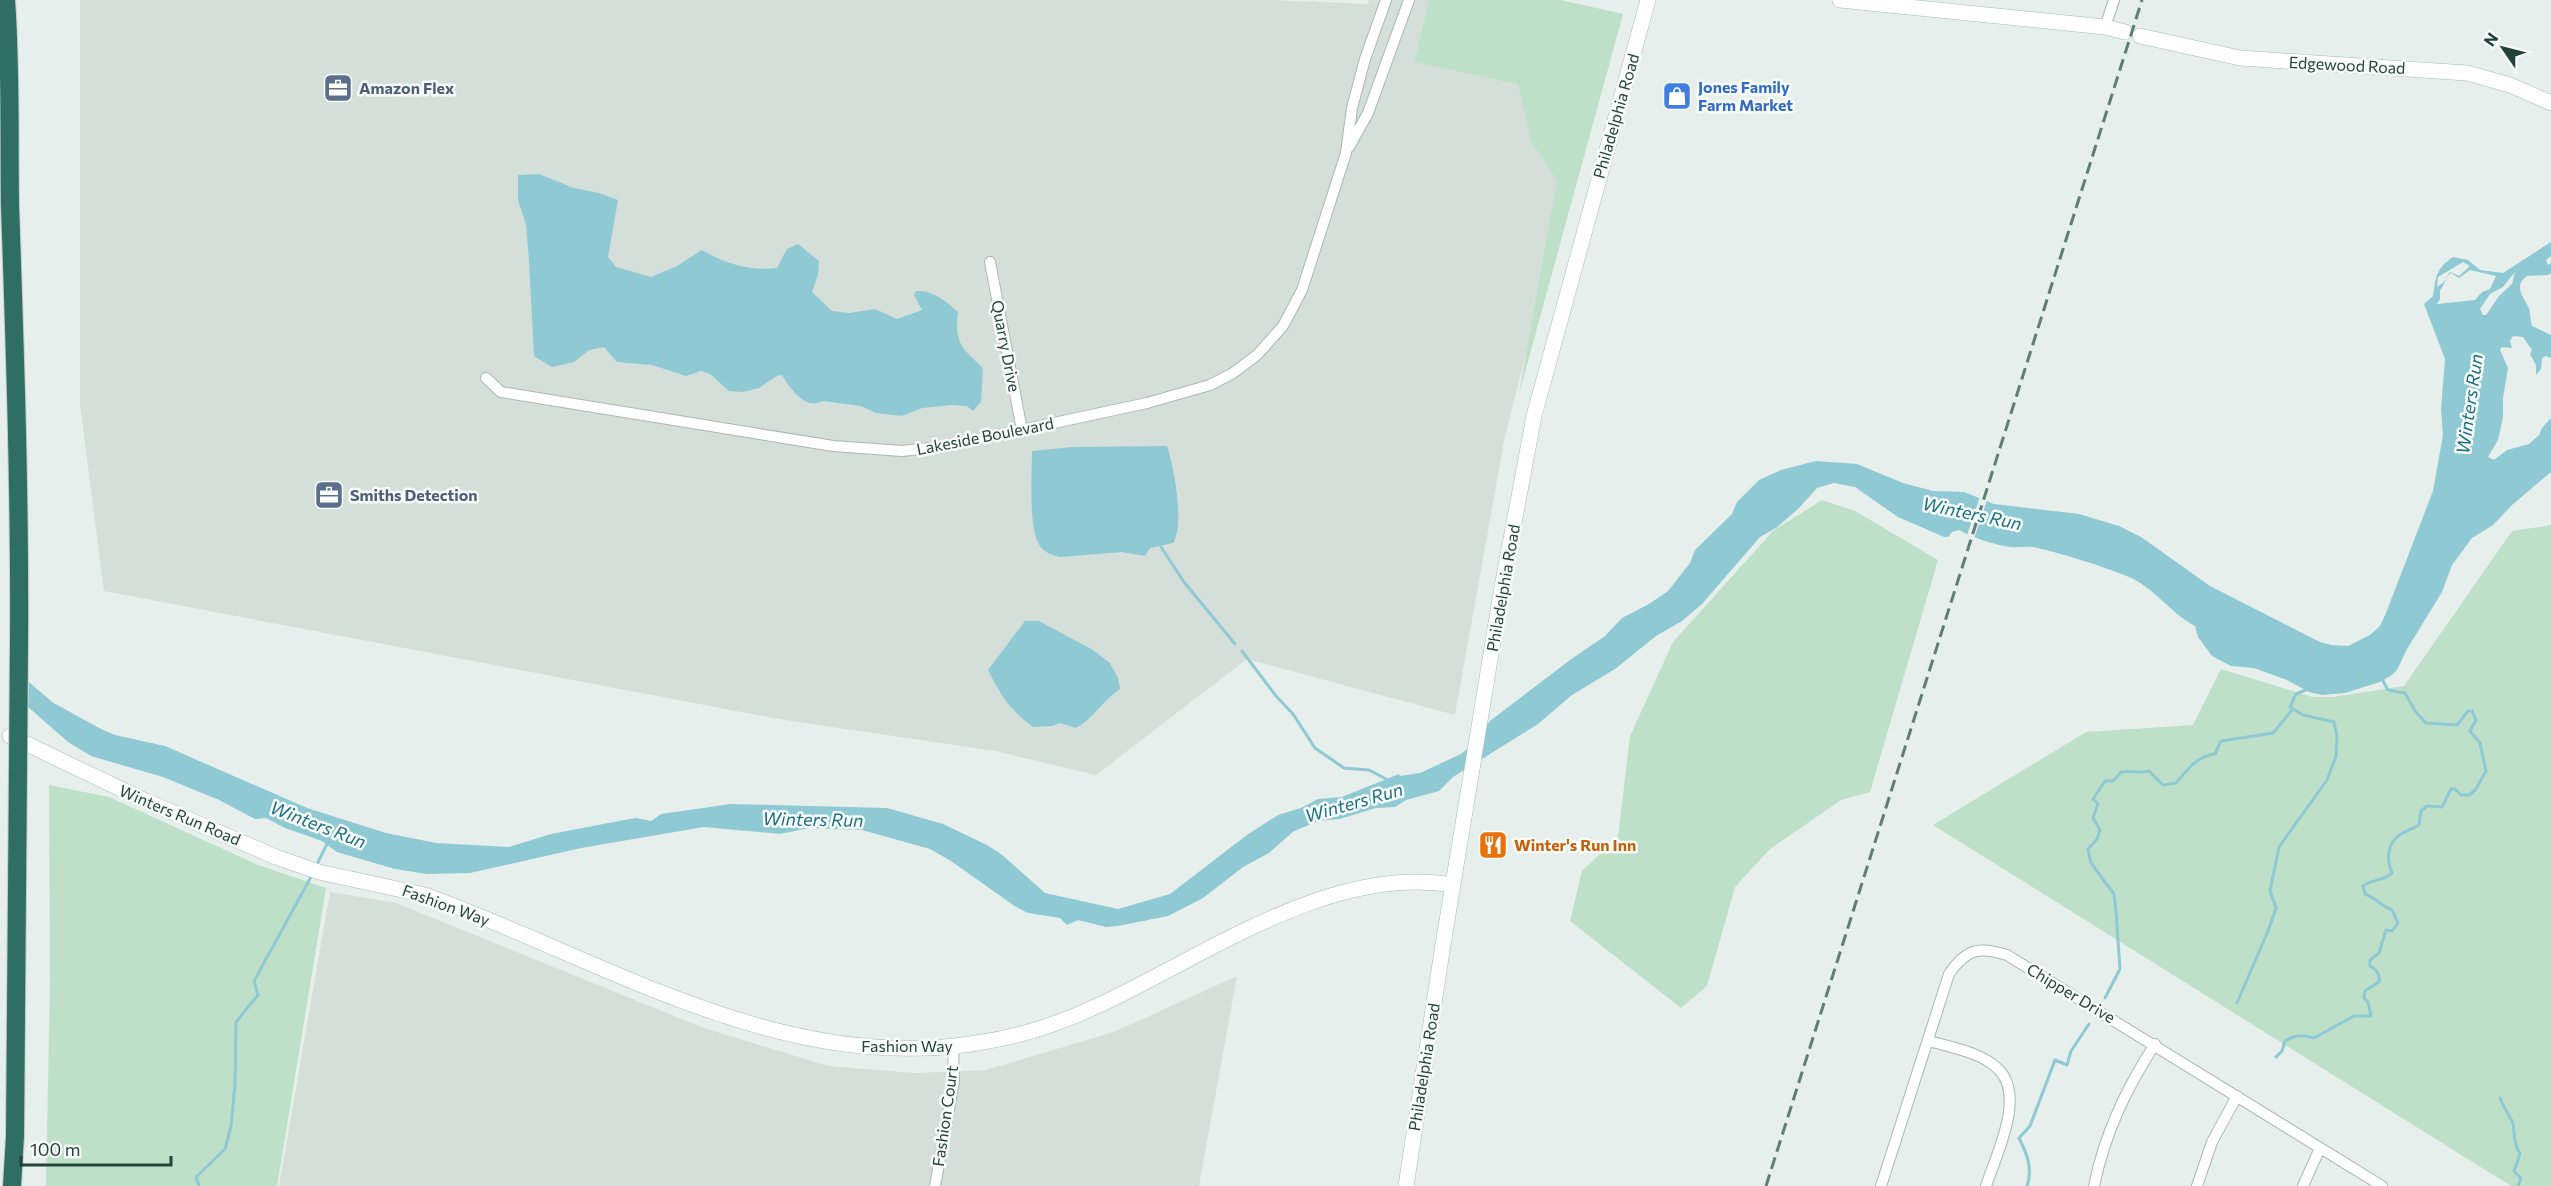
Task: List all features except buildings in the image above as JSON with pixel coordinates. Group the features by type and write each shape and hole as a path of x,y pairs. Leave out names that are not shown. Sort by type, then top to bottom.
{"highway":[{"path":"8,0 9,142 20,522 15,1136 12,1186"}],"street":[{"name":"Lakeside Boulevard","path":"486,378 501,392 871,450 926,449 1022,430 1190,392 1221,380 1251,360 1283,326 1302,290 1346,153 1352,108 1386,0"},
{"name":"Lakeside Boulevard","path":"1346,153 1368,113 1409,0"},
{"name":"Philadelphia Road","path":"1406,1186 1453,885 1534,416 1648,0"},
{"path":"1840,0 1930,4 2105,27 2125,32"},
{"path":"2105,27 2114,0"},
{"name":"Edgewood Road","path":"2140,36 2240,58 2426,70 2480,76 2510,85 2551,103"},
{"name":"Quarry Drive","path":"990,262 1022,430"},
{"name":"Winters Run Road","path":"10,736 146,801 276,857 319,872 356,879"},
{"name":"Fashion Way","path":"356,879 425,895 695,1004 780,1032 829,1043 867,1048 903,1049 953,1047 1012,1036 1065,1020 1096,1007 1271,920 1350,890 1396,881 1428,881 1453,885"},
{"name":"Chipper Drive","path":"1881,1186 1949,974 1966,954 1985,950 2007,955 2379,1185"},
{"path":"1929,1041 1987,1061 1997,1067 2008,1084 2010,1112 1986,1186"},
{"path":"2094,1186 2103,1147 2119,1106 2132,1079 2154,1044"},
{"name":"Fashion Court","path":"935,1186 954,1077 953,1047"},
{"path":"2197,1186 2212,1142 2236,1096"},
{"path":"2303,1186 2320,1148"}],"shaded area":[{"path":"80,0 1271,0 1367,4 1369,0 1429,0 1414,61 1529,86 1567,191 1504,441 1455,715 1247,659 1096,775 995,751 778,719 104,591 80,404"},
{"path":"330,892 396,903 704,1028 828,1066 915,1073 986,1070 1114,1032 1237,976 1199,1186 279,1186"}],"green space":[{"path":"1429,0 1561,0 1623,14 1519,394 1557,180 1531,141 1518,84 1414,62"},
{"path":"1822,500 1855,511 1938,560 1870,792 1841,800 1770,849 1735,887 1707,986 1681,1008 1570,921 1582,871 1618,837 1630,736 1673,642 1773,531"},
{"path":"2551,525 2551,1186 2511,1186 1933,825 2086,732 2193,725 2221,669 2312,697 2333,697 2404,686 2512,531"},
{"path":"49,785 109,797 258,865 326,888 277,1186 46,1186 50,982"}],"water":[{"path":"539,174 574,188 618,200 608,257 616,267 651,277 677,266 702,250 738,265 777,268 787,249 798,244 819,261 818,275 812,292 832,311 849,313 875,309 897,319 922,310 914,295 916,291 928,292 939,297 958,312 957,331 961,344 983,368 981,402 973,411 967,406 952,405 922,408 902,416 876,413 861,406 804,401 782,375 759,388 743,392 729,391 710,374 701,371 686,376 652,365 617,362 604,347 589,350 574,362 552,367 534,356 526,224 518,200 518,175"},
{"name":"Winters Run","path":"2551,242 2551,256 2546,260 2548,265 2551,263 2551,273 2527,276 2520,287 2529,308 2532,326 2551,335 2551,358 2546,356 2542,358 2541,369 2536,375 2536,365 2530,354 2532,350 2523,337 2513,336 2510,341 2512,348 2502,347 2500,350 2508,368 2503,398 2503,417 2498,440 2488,457 2494,460 2507,450 2529,444 2539,435 2551,418 2551,472 2512,505 2493,525 2472,538 2452,565 2442,592 2407,649 2397,670 2380,682 2345,693 2322,695 2309,692 2287,680 2254,668 2231,666 2212,656 2198,637 2195,626 2147,587 2129,577 2057,553 2033,547 1997,544 1959,530 1944,537 1898,517 1855,487 1834,483 1817,488 1776,528 1760,537 1702,604 1682,621 1656,636 1615,669 1572,695 1538,724 1453,777 1439,791 1406,800 1395,807 1376,808 1340,819 1319,821 1294,831 1269,853 1243,867 1203,898 1168,916 1118,926 1106,927 1078,920 1067,925 1060,918 1028,913 930,849 862,830 809,828 780,834 704,827 581,848 470,873 427,874 395,869 337,852 322,841 285,828 266,818 255,819 219,800 163,777 91,756 68,742 10,691 0,657 52,702 99,728 115,735 165,746 307,808 386,833 436,843 509,847 551,834 636,818 651,821 661,814 731,804 887,808 943,824 987,845 1001,854 1045,893 1118,909 1170,894 1247,835 1278,815 1301,808 1318,799 1342,797 1399,774 1400,776 1420,773 1461,754 1473,744 1490,721 1605,636 1622,618 1668,591 1690,563 1695,550 1732,514 1737,502 1759,480 1781,470 1816,461 1857,464 1903,483 1933,491 1964,492 1994,504 2079,514 2119,526 2141,537 2210,586 2320,642 2348,646 2370,635 2380,626 2433,491 2443,435 2441,409 2445,359 2424,304 2433,296 2436,279 2440,270 2453,257 2468,260 2480,270 2503,273","holes":["2463,262 2470,266 2459,276 2450,272 2444,282 2437,287 2438,277","2470,270 2496,276 2490,289 2482,292 2475,300 2437,304 2440,299 2440,290 2449,275 2451,273 2459,278","2515,272 2512,284 2499,296 2486,315 2483,315 2480,309 2490,294 2503,287"]},
{"path":"1167,446 1173,467 1178,510 1178,523 1173,543 1150,548 1145,556 1122,552 1060,557 1046,552 1040,546 1036,538 1032,515 1032,451 1073,447"},
{"path":"1025,621 1039,621 1093,650 1110,663 1118,678 1120,689 1076,728 1060,723 1033,727 1007,702 988,670"}],"pier":[{"path":"1980,497 1987,500 1974,539 1966,538"},
{"path":"0,654 29,678 28,712 0,688"}],"waterway":[{"path":"1161,547 1184,582 1235,644"},
{"name":"Winters Run","path":"1242,651 1276,696 1293,714 1315,748 1344,768 1369,770 1386,779"},
{"path":"2276,1057 2282,1051 2285,1041 2292,1037 2314,1038 2354,1016 2371,1016 2368,1002 2364,998 2365,991 2379,982 2379,979 2378,972 2370,966 2370,960 2379,953 2386,930 2392,931 2398,923 2392,910 2365,894 2363,886 2392,873 2389,862 2390,847 2401,834 2419,825 2421,811 2427,806 2442,807 2451,789 2455,789 2461,795 2469,795 2476,789 2486,771 2480,743 2470,731 2476,720 2472,711 2468,711 2457,725 2426,723 2415,711 2405,693 2388,690 2381,677"},
{"path":"2237,1003 2276,908 2270,891 2279,847 2327,780 2336,756 2337,736 2334,722 2303,715 2290,707 2296,694 2308,689"},
{"path":"2105,998 2120,969 2114,894 2091,863 2088,849 2097,839 2100,830 2093,818 2098,804 2093,799 2105,781 2113,781 2121,772 2149,771 2163,785 2176,783 2198,761 2215,754 2221,741 2273,733 2293,709"},
{"name":"Winters Run","path":"317,864 327,844"},
{"path":"199,1186 196,1177 225,1149 231,1126 235,1084 236,1022 258,995 254,981 311,877"},
{"path":"2027,1186 2028,1161 2019,1138 2030,1126 2055,1060 2067,1065 2071,1051 2089,1024"},
{"path":"2500,1098 2513,1124 2520,1154 2514,1171 2521,1178 2518,1186"}],"railway":[{"path":"1766,1186 2142,0"}],"place":[{"name":"Amazon Flex","path":"338,88"},
{"name":"Jones Family Farm Market","path":"1677,96"},
{"name":"Smiths Detection","path":"329,495"},
{"name":"Winter's Run Inn","path":"1493,845"}]}
